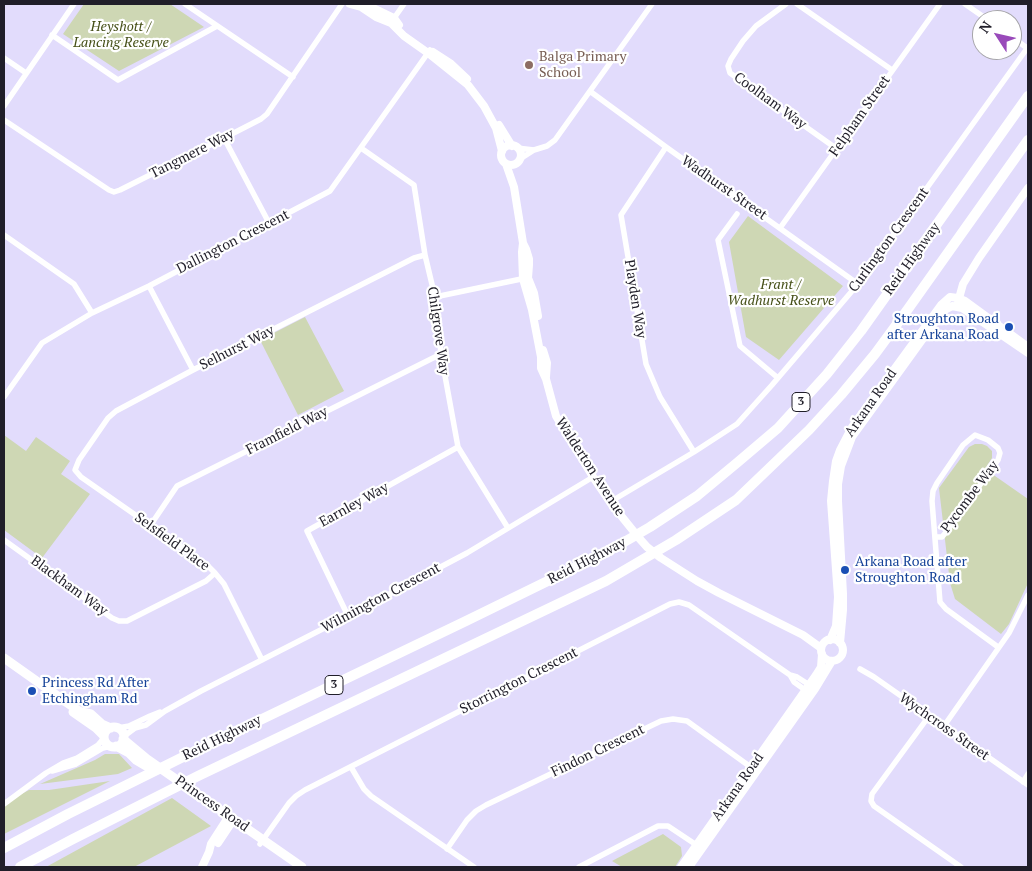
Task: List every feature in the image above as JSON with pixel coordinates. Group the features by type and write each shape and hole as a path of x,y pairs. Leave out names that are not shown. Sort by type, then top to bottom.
{"highway":[{"name":"Reid Highway","path":"4,848 181,758 607,552 644,531 716,481 778,428 827,374 861,331 1028,96"},
{"name":"Reid Highway","path":"20,867 198,776 606,581 676,540 736,500 809,430 875,354 1028,140"}],"main road":[{"path":"5,663 81,712 91,714 102,724 122,733 118,742 106,742 96,728 5,663"},
{"path":"104,737 106,731 114,728"},
{"name":"Princess Road","path":"118,742 136,751 230,820 302,867"},
{"name":"Princess Road","path":"262,842 292,867"}],"street":[{"path":"4,106 74,4"},
{"path":"185,4 293,77"},
{"name":"Tangmere Way","path":"4,120 109,190 114,192 120,190 261,119 267,114 342,4"},
{"path":"350,4 361,7 376,17 392,21"},
{"path":"365,4 392,21 468,85 484,106 496,128 502,158 506,164 510,165 555,140 652,4"},
{"path":"392,21 404,4"},
{"name":"Coolham Way","path":"786,4 756,26 743,41 728,66 730,73 837,149"},
{"path":"798,4 892,70"},
{"name":"Felpham Street","path":"780,228 940,4"},
{"path":"52,35 118,80 217,26"},
{"name":"Curlington Crescent","path":"610,502 737,424 858,284 1028,47"},
{"path":"429,51 442,57 459,70 478,91 501,130 521,153 518,162"},
{"name":"Dallington Crescent","path":"4,397 42,343 92,313 149,286 330,191 429,51"},
{"path":"4,58 26,73"},
{"name":"Wadhurst Street","path":"591,92 858,284"},
{"path":"224,138 269,223"},
{"path":"502,151 508,146 534,150"},
{"name":"Playden Way","path":"666,147 621,215 646,364 660,397 694,452"},
{"name":"Chilgrove Way","path":"361,148 414,186 425,255 435,297 441,354 458,447 508,528"},
{"name":"Walderton Avenue","path":"514,187 518,162"},
{"name":"Walderton Avenue","path":"506,164 514,187 523,243 522,252 525,278 538,334 541,368 556,416 593,477 629,527 647,547 719,594 803,635 822,651"},
{"name":"Arkana Road","path":"840,643 843,610 838,484 841,466 852,437 944,311 954,301 956,290 972,262 979,258 1028,188"},
{"path":"737,214 718,240 740,346 778,378"},
{"path":"4,235 74,284 92,313"},
{"name":"Selhurst Way","path":"75,470 79,460 108,418 116,411 192,370 414,258 425,255"},
{"path":"435,297 525,278"},
{"path":"149,286 192,370"},
{"path":"954,301 962,308 1028,349"},
{"name":"Arkana Road","path":"829,640 836,626 838,597 832,492 834,472 840,450 852,427 941,305 954,301"},
{"name":"Framfield Way","path":"150,526 177,486 441,354"},
{"name":"Pycombe Way","path":"935,538 942,537 947,531 998,460 1000,453 998,448 988,440 975,434 963,445 933,492 932,501 940,602 946,609 998,648"},
{"name":"Earnley Way","path":"348,616 307,531 458,447"},
{"name":"Selsfield Place","path":"75,470 81,477 207,566 215,574 224,584 262,660"},
{"name":"Wilmington Crescent","path":"46,773 76,764 103,748 118,742 135,728 146,725 165,711 467,553 593,477"},
{"name":"Blackham Way","path":"4,540 112,618 119,621 127,621 215,574"},
{"path":"944,726 1009,632 1028,595"},
{"name":"Storrington Crescent","path":"262,842 289,803 305,790 670,604 679,602 690,605 790,675 794,682 810,689"},
{"name":"Walderton Avenue","path":"803,635 829,640"},
{"path":"829,640 837,640 842,649 842,655 832,661 828,660 822,651 824,643 829,640"},
{"name":"Arkana Road","path":"810,689 821,667 822,651"},
{"name":"Arkana Road","path":"689,867 700,847 754,769 832,661"},
{"name":"Wychcross Street","path":"860,669 1026,784"},
{"name":"Wilmington Crescent","path":"114,728 129,726 165,711"},
{"path":"929,716 872,794 871,801 874,806 961,867"},
{"name":"Findon Crescent","path":"448,849 467,820 476,811 661,721 673,719 687,721 754,769"},
{"path":"4,804 46,773 98,745 104,737"},
{"path":"351,767 371,796 474,867"},
{"path":"1026,784 1028,774"},
{"path":"202,867 230,820"},
{"path":"579,867 658,826 668,826 700,847"},
{"name":"Arkana Road","path":"681,867 700,847"}],"green space":[{"name":"Heyshott / Lancing Reserve","path":"84,4 170,4 204,27 119,71 63,34"},
{"name":"Frant / Wadhurst Reserve","path":"748,216 843,286 779,360 746,337 729,242"},
{"path":"305,317 344,391 298,415 260,340"},
{"path":"4,435 26,451 36,437 70,461 61,474 90,494 42,558 4,530"},
{"path":"975,444 987,446 992,451 992,458 985,469 1028,499 1028,583 1009,624 1001,634 955,599 950,583 939,488 969,447"},
{"path":"105,754 119,754 132,768 118,774 40,784 95,760"},
{"path":"110,781 4,834 4,803 29,790 49,790"},
{"path":"172,798 211,826 134,867 46,867"},
{"path":"663,834 681,847 682,856 675,867 622,867 612,861"}],"place":[{"name":"Balga Primary School","path":"529,65"},
{"name":"Stroughton Road after Arkana Road","path":"1009,327"},
{"name":"Arkana Road after Stroughton Road","path":"845,570"},
{"name":"Princess Rd After Etchingham Rd","path":"32,691"}]}
